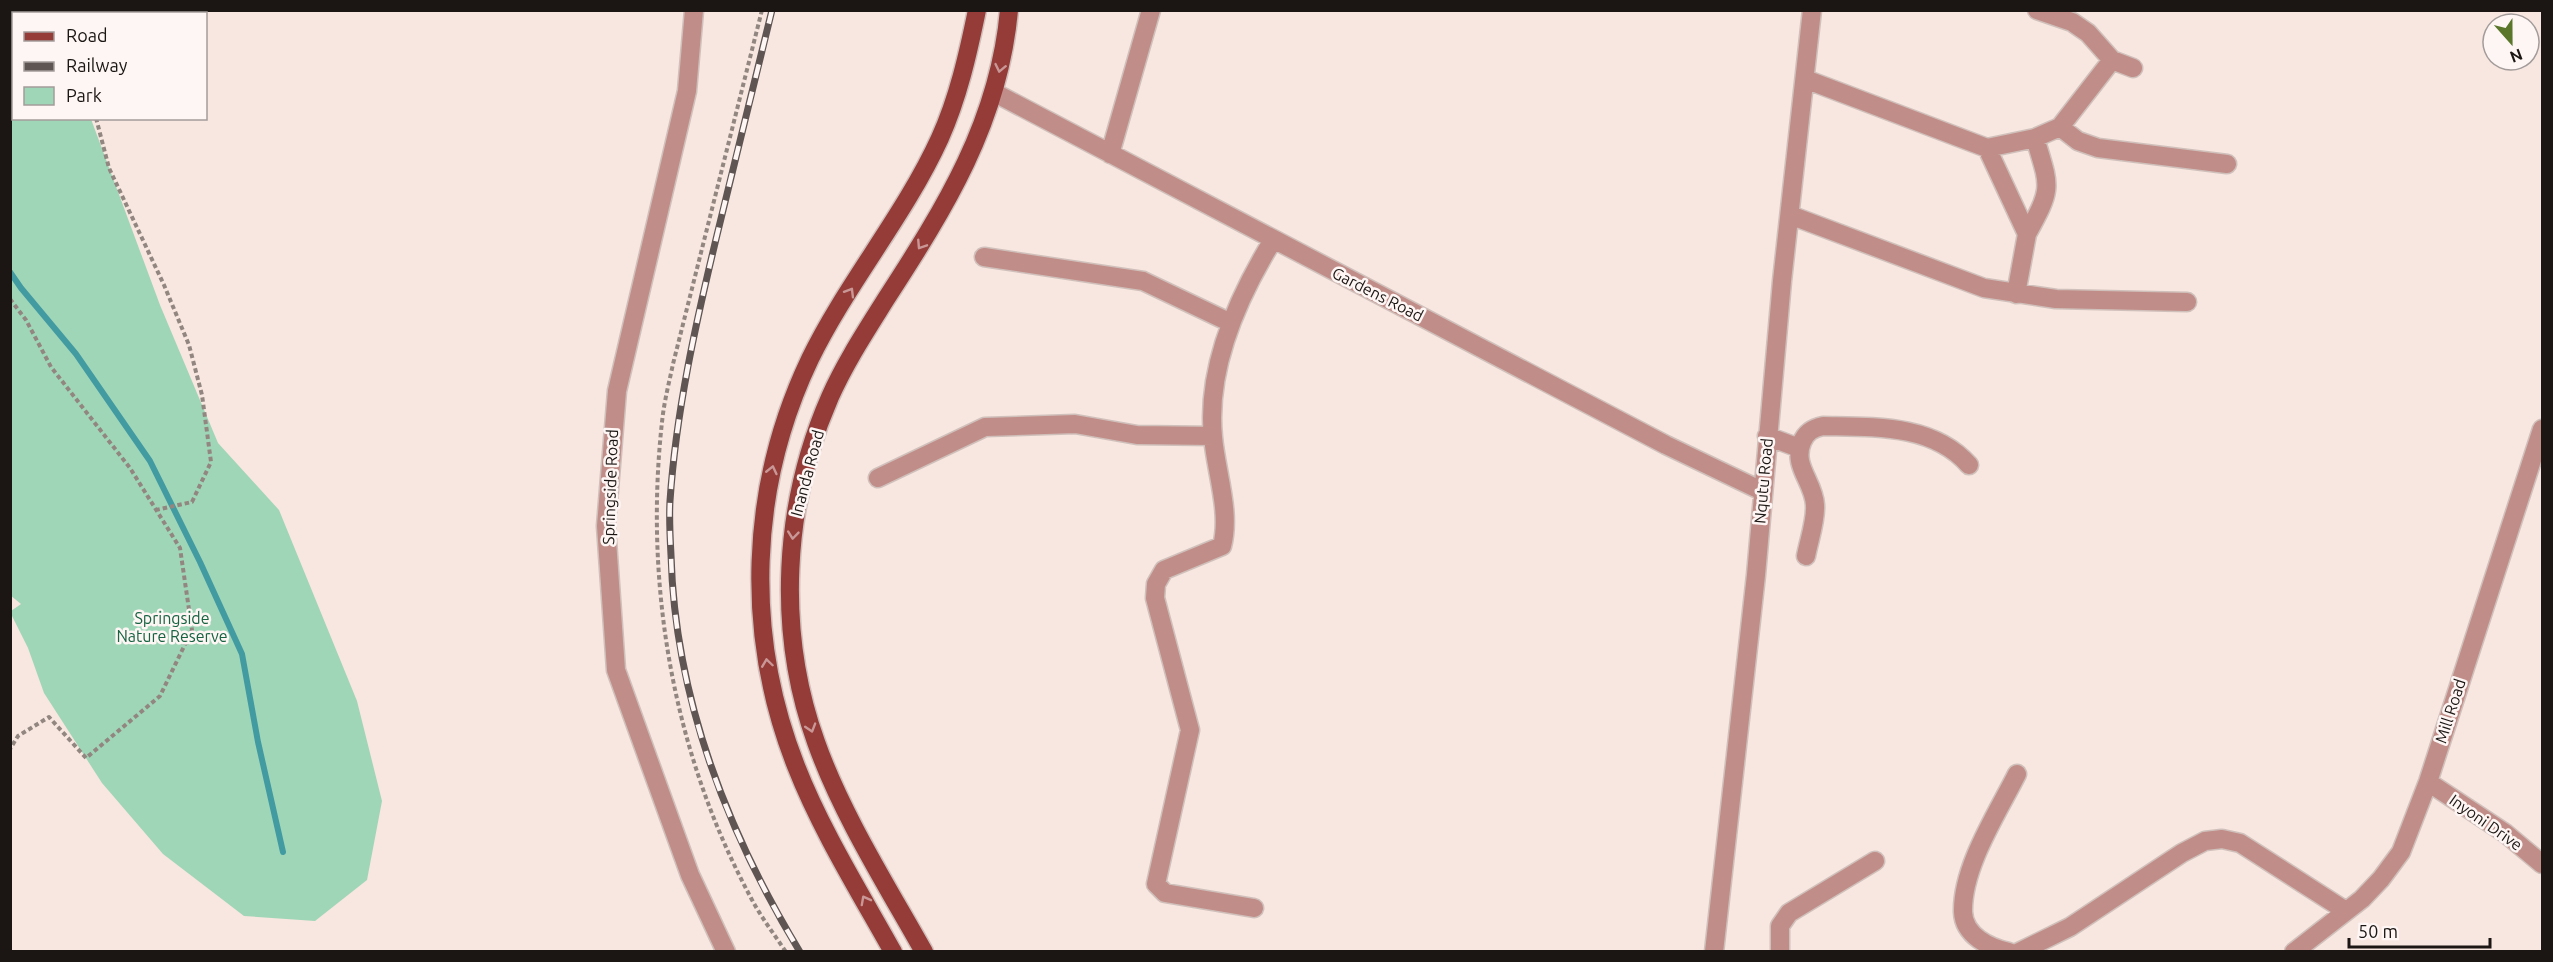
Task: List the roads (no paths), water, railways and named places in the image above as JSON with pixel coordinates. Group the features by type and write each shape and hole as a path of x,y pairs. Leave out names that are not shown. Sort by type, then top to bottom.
{"main road":[{"name":"Inanda Road","path":"893,951 806,790 784,735 767,669 760,605 762,520 780,438 811,358 919,178 940,138 959,86 977,10"},
{"name":"Inanda Road","path":"924,951 833,785 815,742 806,713 794,649 791,616 791,549 794,517 806,465 830,396 879,310 942,212 970,156 995,93 1006,40 1009,10"}],"street":[{"name":"Springside Road","path":"694,10 687,91 617,391 606,526 616,670 690,875 726,951"},
{"path":"1110,153 1151,10"},
{"name":"Nqutu Road","path":"1714,951 1756,575 1767,436 1812,10"},
{"path":"2037,10 2079,27 2112,60 2133,68"},
{"path":"1804,79 1987,148 2035,138 2060,127 2112,60"},
{"name":"Gardens Road","path":"995,93 1666,445 1762,491"},
{"path":"2060,127 2078,141 2098,148 2227,164"},
{"path":"2016,294 2027,234 2047,196 2047,178 2035,138"},
{"path":"1987,148 2027,234"},
{"path":"1790,215 1984,288 2056,299 2187,302"},
{"path":"1254,908 1165,893 1156,884 1190,730 1155,598 1156,584 1164,570 1222,546 1226,530 1213,436 1212,394 1231,323 1259,263 1273,240"},
{"path":"984,257 1143,281 1231,323"},
{"path":"878,478 985,427 1075,424 1137,435 1213,436"},
{"path":"1794,446 1817,427 1901,429 1944,444 1959,454 1969,465"},
{"name":"Mill Road","path":"2294,951 2381,879 2401,852 2428,782 2542,429"},
{"path":"1767,436 1794,446"},
{"path":"1794,446 1815,506 1806,556"},
{"path":"2009,951 1992,948 1971,933 1963,915 1966,886 1976,856 2017,774"},
{"name":"Inyoni Drive","path":"2428,782 2505,833 2542,864"},
{"path":"2019,951 2070,927 2182,853 2205,841 2222,839 2240,843 2346,910"},
{"path":"1780,951 1780,926 1789,913 1875,861"}],"waterway":[{"path":"10,272 76,354 150,461 200,562 242,654 258,742 283,852"}],"railway":[{"path":"772,10 694,334 677,434 670,501 670,528 675,608 682,660 709,761 749,859 800,952"}],"park label":[{"name":"Springside Nature Reserve","path":"172,627"}]}
